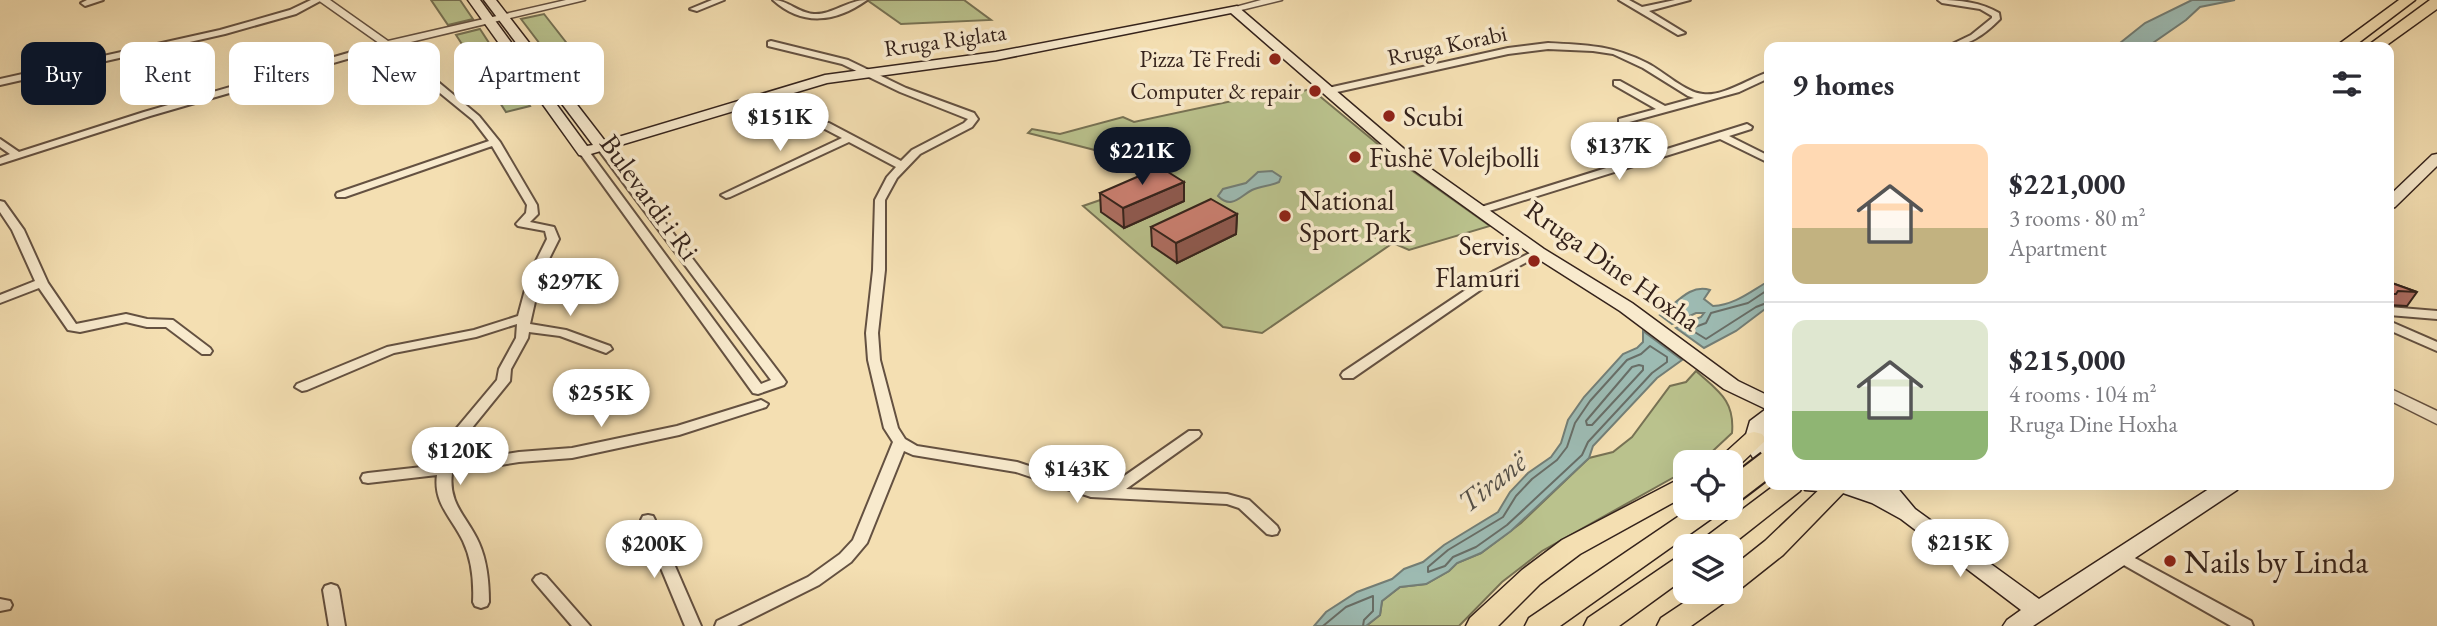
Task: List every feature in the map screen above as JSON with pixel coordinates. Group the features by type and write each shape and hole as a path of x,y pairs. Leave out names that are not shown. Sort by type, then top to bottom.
{"highway":[{"path":"2350,42 2408,0"},
{"path":"2381,42 2437,2"},
{"path":"1738,450 1760,426"},
{"path":"1743,483 1764,467"},
{"path":"1728,534 1785,490"},
{"path":"1743,573 1774,548 1832,490"},
{"path":"1480,626 1504,601 1561,553 1673,492"},
{"path":"1539,626 1693,520"},
{"path":"1598,626 1673,573"},
{"path":"1671,626 1702,604"}],"main road":[{"name":"Bulevardi i Ri","path":"474,0 583,150"},
{"name":"Bulevardi i Ri","path":"490,0 600,145"},
{"name":"Rruga Riglata","path":"583,150 806,84 866,72 1021,51 1233,9"},
{"name":"Rruga Dine Hoxha","path":"1233,9 1398,151 1538,252 1626,307 1731,385 1764,402"},
{"path":"2394,199 2437,158"},
{"name":"Rruga Dine Hoxha","path":"1731,385 1760,426 1759,453 1764,458"},
{"path":"1850,490 1879,498 1908,514 2038,610"},
{"path":"1887,490 1908,514"},
{"path":"2015,626 2222,490"}],"street":[{"path":"85,3 99,0"},
{"path":"0,82 222,32 293,12 318,0"},
{"path":"323,0 382,42"},
{"path":"400,42 580,0"},
{"path":"694,9 720,0"},
{"path":"777,0 799,16 811,18 827,15 863,0"},
{"name":"Rruga Riglata","path":"1233,9 1277,0"},
{"path":"1623,0 1681,33"},
{"path":"1642,10 1686,0"},
{"path":"1942,0 1982,7 1993,12 1996,19 1974,37 1962,42"},
{"path":"771,44 827,57 903,90 971,115 972,119 968,125 916,152 892,177 880,200 879,270 872,333 873,360 891,428 900,442 913,450 1017,467 1091,492 1227,499 1244,505 1272,530"},
{"name":"Rruga Korabi","path":"1328,91 1522,48 1563,46 1615,52 1653,70 1691,94 1705,98"},
{"path":"0,162 158,110 348,56"},
{"path":"1622,121 1736,90 1764,77"},
{"path":"1617,83 1665,110"},
{"path":"440,89 476,118 495,142 532,205 532,214 522,224 550,229 553,233 553,239 534,275 522,338 505,369 503,381 461,432 445,469 442,488 446,504 469,537 476,558 481,602"},
{"path":"825,125 902,166"},
{"path":"1482,210 1747,127"},
{"path":"1720,135 1764,157"},
{"path":"726,195 848,139"},
{"path":"0,142 17,155"},
{"path":"341,195 495,142"},
{"name":"Bulevardi i Ri","path":"583,150 759,397 779,382 600,145"},
{"path":"0,204 18,230 41,283 72,327 80,328 126,318 146,323 169,323 206,351"},
{"path":"1348,375 1499,273 1538,252"},
{"path":"0,299 41,283"},
{"path":"2394,312 2437,314"},
{"path":"302,387 391,350 523,323 562,333 606,349"},
{"path":"2394,327 2437,347"},
{"path":"2394,396 2437,418"},
{"path":"368,478 519,457 572,453 679,430 759,397"},
{"path":"1108,494 1194,434"},
{"path":"723,626 827,574 849,556 859,543 900,442"},
{"path":"648,520 693,626"},
{"path":"2120,556 2245,626"},
{"path":"541,580 582,626"},
{"path":"331,590 337,626"}],"green space":[{"path":"431,0 460,0 473,19 448,25"},
{"path":"867,0 964,0 991,20 901,24"},
{"path":"544,14 566,42 538,42 521,19"},
{"path":"480,29 488,42 461,42 456,35"},
{"name":"National Sport Park","path":"1311,89 1397,160 1490,226 1409,250 1393,243 1262,333 1223,327 1083,206 1150,183 1118,156 1028,133 1032,129 1060,134 1123,117 1134,122 1284,90 1289,94"},
{"path":"501,105 530,106 506,112"},
{"path":"1696,371 1728,404 1732,433 1714,450 1673,450 1673,478 1542,551 1502,582 1459,626 1366,626 1380,615 1382,601 1400,587 1426,584 1449,571 1457,563 1481,553 1521,523 1589,458 1613,452 1632,437 1670,386 1686,382"}],"water":[{"path":"2192,0 2235,0 2200,7 2154,42 2121,42 2145,23"},
{"path":"1272,171 1281,177 1279,182 1252,190 1232,202 1218,196 1223,189 1246,183 1258,172"},
{"path":"1764,284 1764,310 1736,331 1704,348 1676,328 1701,317 1704,313 1696,313 1672,324 1660,315 1683,296 1696,290 1710,290 1704,299 1713,306 1736,300"},
{"path":"1643,331 1682,360 1657,378 1593,446 1589,458 1511,531 1481,553 1457,563 1449,571 1426,584 1400,587 1382,601 1380,615 1366,626 1314,626 1326,612 1357,592 1392,579 1404,569 1423,562 1444,545 1498,512 1510,492 1528,473 1551,457 1561,443 1568,420 1584,397 1623,354 1643,342"}],"building":[{"path":"1160,167 1184,182 1123,208 1100,193"},
{"path":"1211,199 1237,214 1176,243 1151,227"},
{"path":"2394,284 2417,292 2398,291 2396,294"}],"place":[{"name":"Pizza Të Fredi","path":"1275,59"},
{"name":"Computer & repair","path":"1315,91"},
{"name":"Scubi","path":"1389,116"},
{"name":"Fushë Volejbolli","path":"1355,157"},
{"name":"National Sport Park","path":"1285,216"},
{"name":"Servis Flamuri","path":"1534,261"},
{"name":"Nails by Linda","path":"2170,561"}],"water label":[{"name":"Tiranë","path":"1492,482"}]}
